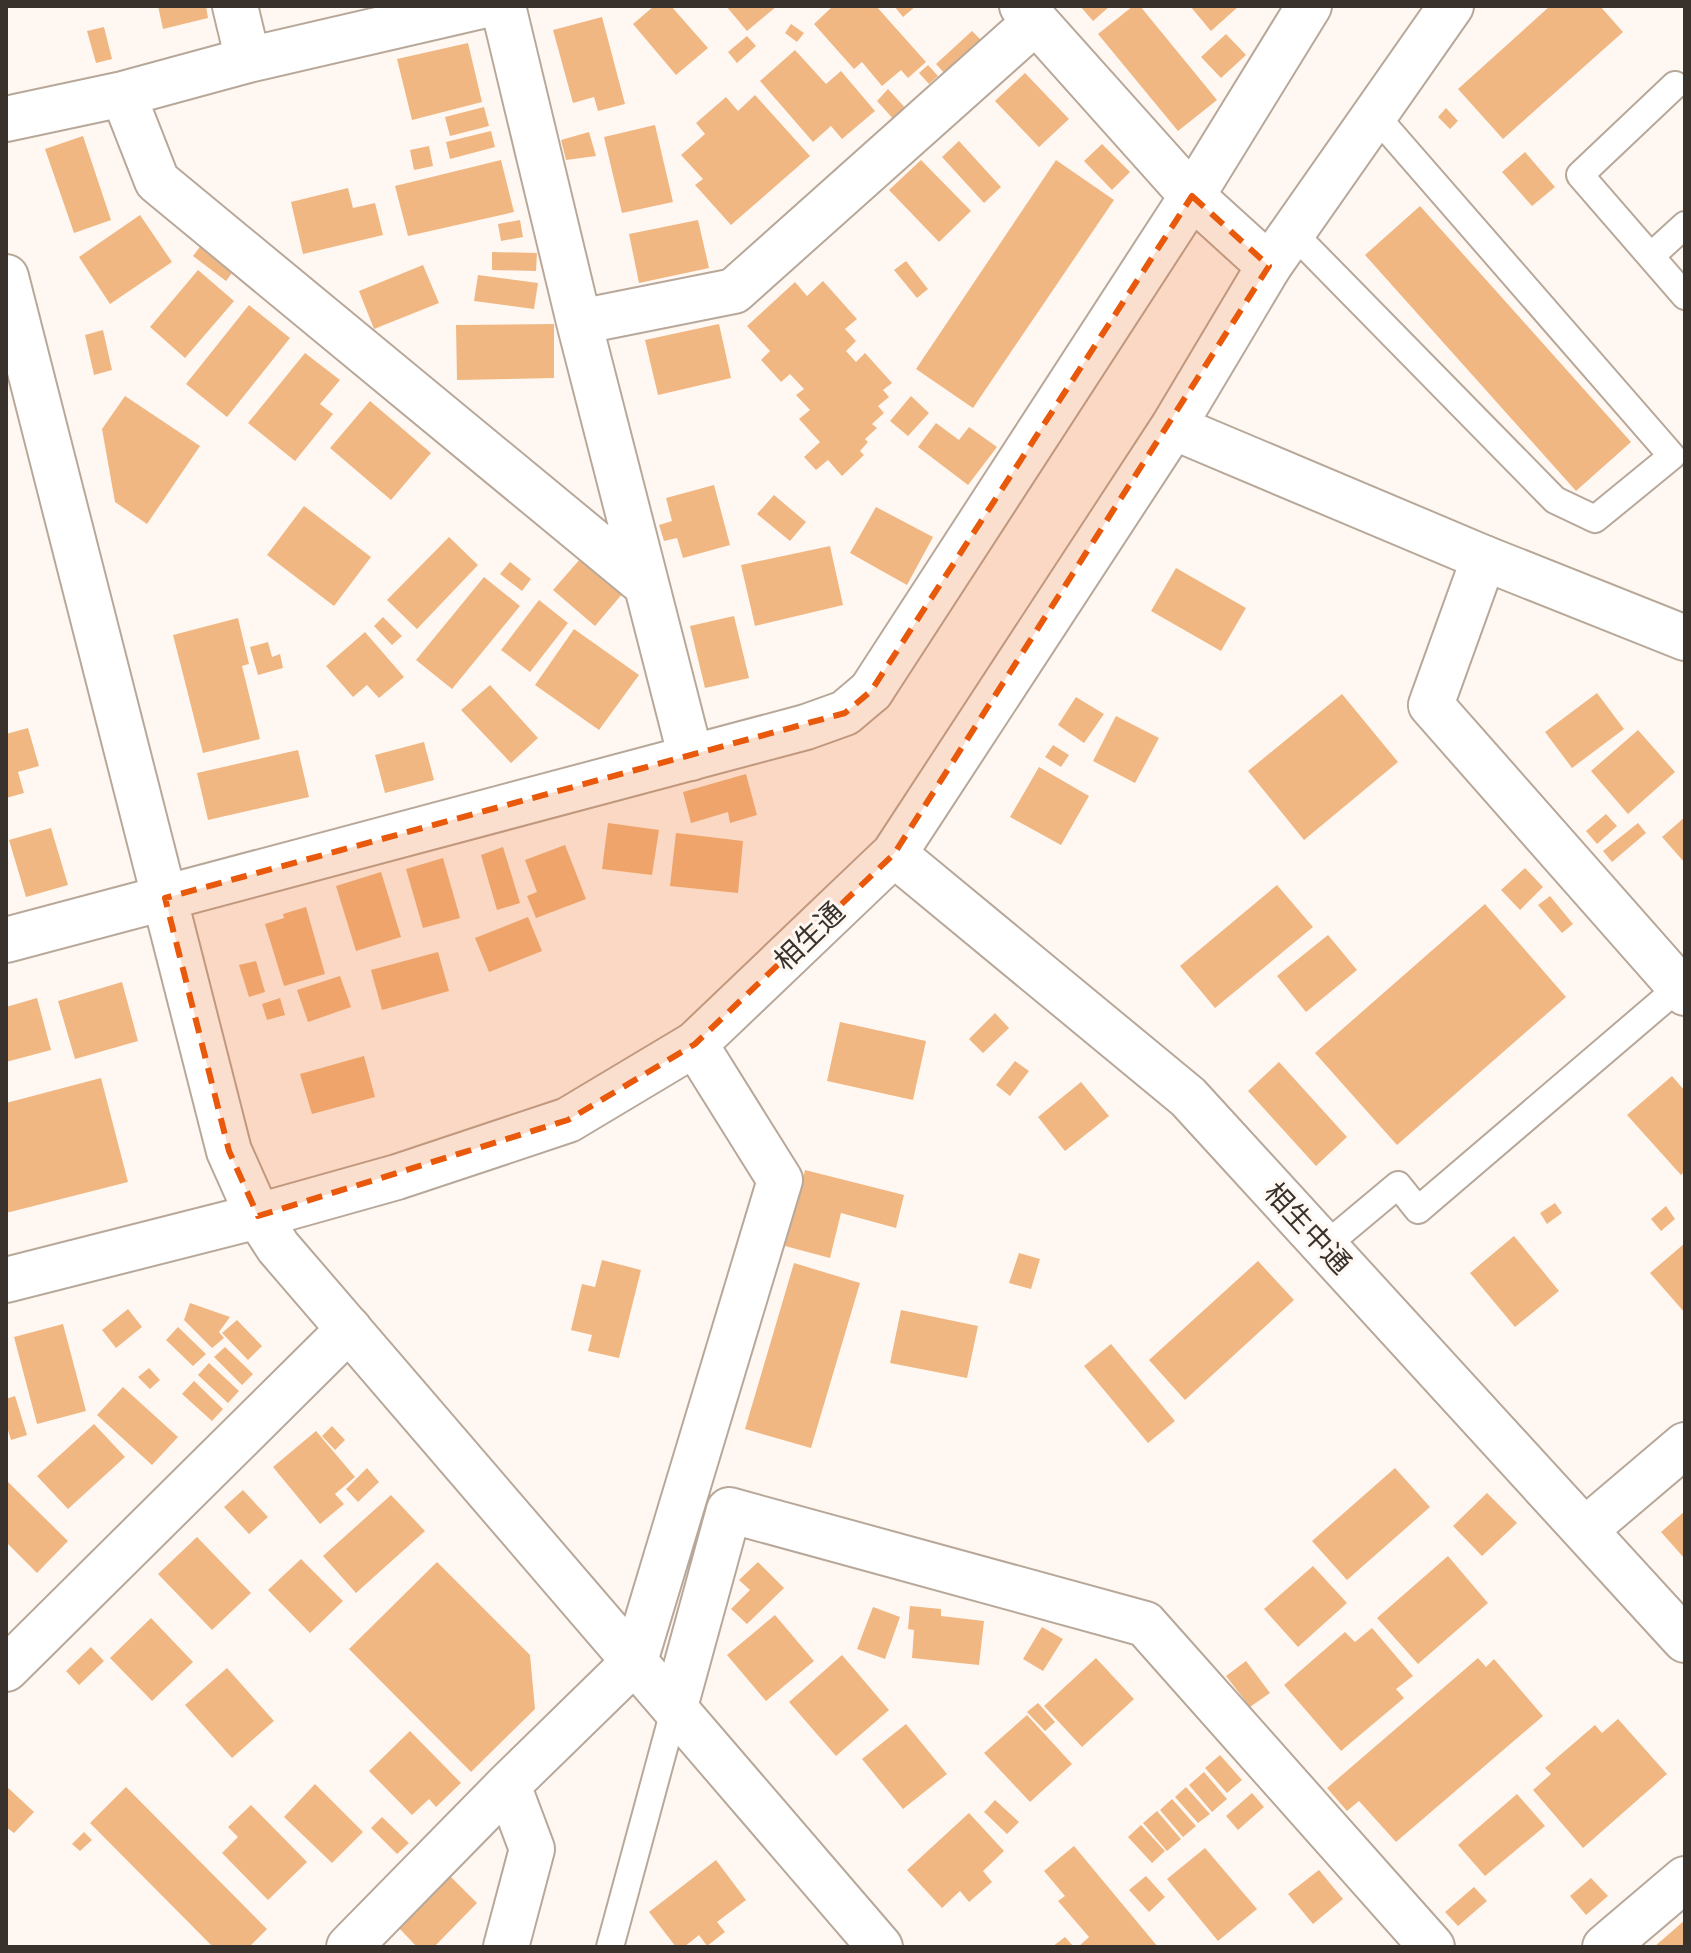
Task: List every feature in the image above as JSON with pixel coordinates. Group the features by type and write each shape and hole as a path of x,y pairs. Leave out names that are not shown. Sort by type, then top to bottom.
{"street":[{"path":"235,6 248,60"},
{"path":"6,119 123,94 248,60 481,6"},
{"path":"503,6 579,322 691,758"},
{"path":"6,940 806,727 845,713 871,691 1192,196 1309,6"},
{"name":"相生通","path":"6,1280 397,1177 568,1120 695,1044 894,854 1173,427 1281,250 1451,6"},
{"path":"579,322 734,291 1029,14 1192,196 1281,250"},
{"path":"123,94 157,181 645,584"},
{"path":"6,277 229,1151 258,1216 278,1247 880,1947"},
{"path":"1173,427 1484,558 1685,638"},
{"path":"1484,558 1431,705 1682,990"},
{"name":"相生中通","path":"894,854 1188,1097 1685,1640"},
{"path":"349,1947 635,1661 780,1180 695,1044"},
{"path":"6,1669 349,1329"},
{"path":"1586,1529 1685,1445"},
{"path":"675,1707 729,1510 1145,1624 1432,1947"},
{"path":"506,1947 532,1849 508,1785"},
{"path":"1605,1947 1685,1879"}],"lane":[{"path":"1675,85 1580,175 1685,296"},
{"path":"1281,250 1555,500 1595,519 1672,456 1375,115"},
{"path":"1651,256 1685,225"},
{"path":"1325,1246 1398,1185 1418,1210 1682,990"},
{"path":"610,1947 675,1707"}],"highlighted area":[{"path":"1192,196 1269,266 894,854 695,1044 568,1120 258,1216 229,1151 165,898 845,713 871,691"}],"building":[{"path":"158,6 206,6 208,18 163,29"},
{"path":"654,6 671,6 708,48 676,75 633,24"},
{"path":"726,6 777,6 747,31"},
{"path":"833,6 876,6 926,62 908,78 901,70 882,86 862,62 854,69 814,24"},
{"path":"894,6 916,6 903,17"},
{"path":"1080,6 1110,6 1093,21"},
{"path":"1133,6 1140,6 1217,100 1178,131 1098,34"},
{"path":"1190,6 1239,6 1211,31"},
{"path":"1550,6 1600,6 1623,32 1503,139 1458,89"},
{"path":"602,17 625,104 598,111 594,97 573,103 553,30"},
{"path":"791,24 804,33 797,42 785,33"},
{"path":"104,27 112,59 96,63 87,31"},
{"path":"972,31 983,42 947,76 936,64"},
{"path":"1226,34 1246,55 1221,78 1201,57"},
{"path":"747,36 756,46 737,63 728,52"},
{"path":"468,43 482,102 412,120 397,59"},
{"path":"795,50 826,84 841,71 875,111 842,139 831,126 813,142 760,81"},
{"path":"928,65 938,76 929,84 919,73"},
{"path":"1025,73 1069,119 1039,147 995,101"},
{"path":"888,89 909,112 897,123 877,101"},
{"path":"755,95 810,156 731,225 695,185 703,179 681,155 705,134 696,123 726,97 738,111"},
{"path":"484,107 489,126 450,136 445,117"},
{"path":"1446,108 1458,121 1450,129 1438,117"},
{"path":"655,125 673,202 622,213 604,137"},
{"path":"491,131 495,147 450,159 446,142"},
{"path":"589,132 596,156 566,160 561,140"},
{"path":"83,136 111,220 74,233 45,149"},
{"path":"959,141 1001,187 984,203 942,157"},
{"path":"1102,144 1130,172 1112,190 1084,161"},
{"path":"429,146 433,166 414,170 410,150"},
{"path":"1525,152 1555,187 1532,206 1502,172"},
{"path":"501,160 514,212 408,236 395,186"},
{"path":"921,160 971,211 939,242 889,190"},
{"path":"1056,160 1114,200 973,408 916,369"},
{"path":"348,188 353,208 375,203 383,235 303,254 291,202"},
{"path":"1420,206 1631,442 1576,491 1365,255"},
{"path":"140,215 172,262 110,304 79,257"},
{"path":"520,220 523,237 501,241 498,224"},
{"path":"698,220 709,268 639,283 629,234"},
{"path":"205,240 238,265 226,281 193,256"},
{"path":"492,252 537,253 536,271 492,270"},
{"path":"906,261 928,289 917,298 894,270"},
{"path":"423,265 439,303 374,329 359,291"},
{"path":"198,270 234,301 185,358 150,327"},
{"path":"478,275 538,283 534,309 474,301"},
{"path":"823,281 857,319 845,329 856,341 846,351 856,362 865,353 892,383 883,390 889,397 878,406 884,413 872,424 877,428 865,439 868,442 860,451 864,455 842,476 828,460 816,470 804,457 820,442 799,419 810,410 796,395 804,389 790,374 781,382 761,360 770,351 747,326 795,282 807,296"},
{"path":"249,305 290,338 227,417 186,384"},
{"path":"554,324 554,378 457,380 456,325"},
{"path":"719,324 731,378 658,395 645,340"},
{"path":"103,330 112,370 94,375 85,335"},
{"path":"305,353 340,380 320,404 333,414 295,461 248,423"},
{"path":"125,396 200,446 147,524 115,502 102,429"},
{"path":"911,396 929,413 908,436 890,421"},
{"path":"370,401 431,453 391,500 330,448"},
{"path":"936,423 959,440 969,427 997,447 968,485 918,447"},
{"path":"714,485 730,545 683,558 677,538 664,541 659,525 672,521 666,498"},
{"path":"774,495 806,522 790,541 757,514"},
{"path":"304,506 371,557 334,606 267,555"},
{"path":"876,507 933,537 907,585 850,553"},
{"path":"449,537 478,565 417,629 387,600"},
{"path":"830,546 843,605 755,626 741,565"},
{"path":"581,558 623,593 595,626 553,590"},
{"path":"510,562 531,579 522,591 500,574"},
{"path":"1176,568 1246,608 1221,651 1151,611"},
{"path":"484,577 520,606 452,689 416,660"},
{"path":"539,600 568,623 530,672 501,650"},
{"path":"734,616 749,678 705,688 690,626"},
{"path":"383,617 402,636 392,645 374,626"},
{"path":"238,618 249,664 242,666 260,739 203,753 173,635"},
{"path":"574,629 639,675 599,730 535,685"},
{"path":"365,632 404,677 379,698 367,685 353,697 326,666"},
{"path":"268,642 272,657 280,654 283,668 258,675 250,647"},
{"path":"490,685 538,738 511,763 461,710"},
{"path":"1597,693 1624,729 1572,768 1545,732"},
{"path":"1342,694 1398,762 1304,840 1248,771"},
{"path":"1076,697 1104,714 1084,743 1058,725"},
{"path":"1116,716 1159,738 1135,783 1093,761"},
{"path":"28,728 39,766 18,772 24,793 6,798 6,734"},
{"path":"1638,730 1675,772 1628,814 1591,771"},
{"path":"424,742 434,780 385,793 375,755"},
{"path":"1053,745 1069,755 1061,767 1045,757"},
{"path":"298,750 309,797 208,820 197,773"},
{"path":"1039,767 1089,796 1061,845 1010,817"},
{"path":"746,774 757,815 730,823 728,812 691,823 683,792"},
{"path":"1606,814 1617,826 1597,844 1586,831"},
{"path":"1685,817 1685,863 1662,837"},
{"path":"608,823 659,830 652,875 602,869"},
{"path":"1638,823 1646,833 1612,862 1603,851"},
{"path":"51,828 68,885 26,897 9,840"},
{"path":"676,833 743,841 738,893 670,886"},
{"path":"565,845 586,899 536,918 527,896 537,892 525,860"},
{"path":"503,847 520,903 497,910 481,855"},
{"path":"443,858 460,918 423,928 406,869"},
{"path":"1525,868 1543,887 1520,910 1501,890"},
{"path":"381,872 401,937 356,951 336,886"},
{"path":"1277,885 1313,927 1215,1008 1180,966"},
{"path":"1550,896 1573,924 1562,933 1538,905"},
{"path":"1485,904 1566,997 1397,1145 1315,1053"},
{"path":"306,907 325,974 284,986 265,924"},
{"path":"528,917 542,951 489,972 475,938"},
{"path":"1328,935 1357,970 1306,1012 1277,976"},
{"path":"438,952 449,991 382,1010 371,970"},
{"path":"256,961 265,992 249,997 239,965"},
{"path":"340,976 351,1007 308,1022 297,990"},
{"path":"122,982 138,1041 75,1059 58,1001"},
{"path":"37,998 51,1050 6,1062 6,1007"},
{"path":"280,998 285,1015 267,1020 262,1004"},
{"path":"995,1013 1009,1028 983,1053 969,1039"},
{"path":"840,1022 926,1041 913,1100 827,1081"},
{"path":"364,1056 375,1097 312,1114 300,1074"},
{"path":"1015,1061 1029,1071 1010,1096 996,1085"},
{"path":"1279,1062 1347,1137 1316,1166 1248,1091"},
{"path":"1672,1076 1685,1091 1685,1171 1681,1175 1627,1115"},
{"path":"101,1078 128,1182 6,1213 6,1103"},
{"path":"1081,1082 1109,1116 1065,1151 1038,1117"},
{"path":"805,1170 904,1195 896,1228 841,1213 830,1258 785,1246"},
{"path":"1555,1203 1562,1213 1547,1224 1540,1213"},
{"path":"1666,1206 1675,1219 1661,1231 1651,1219"},
{"path":"1514,1236 1559,1291 1515,1327 1470,1273"},
{"path":"1685,1243 1685,1313 1650,1273"},
{"path":"1019,1253 1040,1259 1031,1289 1009,1283"},
{"path":"602,1260 641,1270 619,1358 588,1351 592,1335 571,1330 582,1284 595,1287"},
{"path":"1258,1261 1294,1300 1185,1400 1149,1360"},
{"path":"794,1263 860,1283 811,1448 745,1429"},
{"path":"190,1303 230,1317 219,1332 224,1338 212,1348 184,1320"},
{"path":"128,1309 142,1327 116,1348 102,1330"},
{"path":"901,1310 978,1326 967,1378 890,1363"},
{"path":"237,1320 262,1346 248,1360 222,1333"},
{"path":"63,1324 86,1411 37,1424 14,1337"},
{"path":"178,1327 206,1354 193,1366 166,1340"},
{"path":"1111,1344 1175,1421 1148,1443 1084,1366"},
{"path":"225,1347 253,1374 242,1385 214,1357"},
{"path":"209,1363 239,1391 228,1403 198,1375"},
{"path":"149,1368 160,1380 150,1389 138,1377"},
{"path":"194,1381 223,1409 212,1421 182,1394"},
{"path":"123,1387 178,1437 152,1465 97,1415"},
{"path":"15,1396 27,1435 11,1440 6,1424 6,1399"},
{"path":"94,1424 125,1457 68,1509 37,1476"},
{"path":"332,1426 345,1440 335,1450 322,1436"},
{"path":"316,1431 355,1477 335,1494 344,1504 320,1524 273,1467"},
{"path":"367,1468 379,1482 358,1502 346,1489"},
{"path":"1395,1468 1430,1507 1347,1580 1312,1541"},
{"path":"6,1480 68,1541 37,1573 6,1542"},
{"path":"243,1490 268,1517 249,1534 224,1507"},
{"path":"1487,1493 1517,1523 1482,1556 1453,1526"},
{"path":"391,1495 425,1531 356,1593 323,1556"},
{"path":"1685,1511 1685,1559 1661,1532"},
{"path":"197,1537 251,1593 212,1630 158,1574"},
{"path":"1448,1556 1488,1603 1418,1664 1377,1618"},
{"path":"301,1559 343,1601 310,1633 268,1590"},
{"path":"437,1562 530,1655 535,1709 471,1772 349,1649"},
{"path":"758,1562 784,1588 747,1624 731,1609 750,1590 739,1580"},
{"path":"1313,1566 1347,1603 1298,1647 1264,1609"},
{"path":"910,1606 941,1609 941,1616 984,1621 979,1665 912,1658 914,1630 908,1629"},
{"path":"873,1607 900,1617 885,1659 857,1649"},
{"path":"775,1615 814,1661 766,1701 727,1655"},
{"path":"151,1618 193,1662 152,1701 110,1658"},
{"path":"1042,1627 1063,1639 1043,1671 1023,1659"},
{"path":"1372,1628 1413,1676 1396,1689 1404,1698 1341,1751 1284,1685 1345,1632 1355,1642"},
{"path":"91,1647 104,1661 79,1685 66,1671"},
{"path":"842,1655 889,1710 836,1756 789,1702"},
{"path":"1096,1658 1134,1699 1082,1747 1044,1706"},
{"path":"1478,1658 1486,1667 1494,1659 1543,1716 1396,1842 1359,1801 1347,1811 1327,1788"},
{"path":"1246,1661 1270,1693 1250,1707 1226,1676"},
{"path":"227,1668 274,1721 232,1758 185,1705"},
{"path":"1038,1703 1055,1722 1045,1731 1027,1712"},
{"path":"1027,1715 1072,1764 1030,1802 984,1753"},
{"path":"1618,1719 1667,1774 1583,1848 1533,1790 1551,1774 1545,1768 1595,1725 1602,1733"},
{"path":"906,1724 947,1774 903,1809 862,1759"},
{"path":"410,1731 461,1783 436,1807 429,1799 412,1815 369,1771"},
{"path":"1220,1755 1242,1780 1227,1793 1205,1768"},
{"path":"1204,1772 1227,1799 1212,1812 1189,1785"},
{"path":"315,1784 363,1832 332,1863 284,1817"},
{"path":"6,1786 34,1812 14,1833 6,1827"},
{"path":"126,1787 267,1929 249,1947 213,1947 90,1823"},
{"path":"1186,1787 1210,1814 1198,1823 1175,1797"},
{"path":"1252,1793 1264,1807 1238,1830 1226,1816"},
{"path":"1517,1794 1545,1826 1485,1876 1458,1845"},
{"path":"1172,1799 1196,1826 1183,1837 1160,1810"},
{"path":"995,1800 1019,1822 1007,1834 984,1812"},
{"path":"251,1805 307,1862 268,1900 222,1853 238,1837 228,1827"},
{"path":"1157,1811 1181,1839 1167,1851 1143,1823"},
{"path":"969,1813 1004,1851 983,1871 992,1882 969,1902 960,1891 942,1908 907,1870"},
{"path":"382,1817 409,1843 397,1854 371,1828"},
{"path":"1141,1825 1165,1851 1152,1863 1128,1837"},
{"path":"84,1832 92,1840 80,1851 72,1844"},
{"path":"1074,1846 1158,1947 1078,1947 1089,1937 1058,1901 1065,1896 1044,1871"},
{"path":"1205,1848 1257,1909 1218,1941 1167,1879"},
{"path":"716,1860 746,1900 717,1922 725,1932 707,1946 699,1935 684,1947 676,1947 649,1912"},
{"path":"1319,1870 1343,1899 1313,1924 1288,1894"},
{"path":"450,1876 477,1903 434,1947 417,1947 399,1928"},
{"path":"1146,1876 1165,1897 1149,1912 1129,1890"},
{"path":"1591,1878 1608,1896 1586,1915 1570,1896"},
{"path":"1474,1887 1487,1901 1458,1926 1445,1912"},
{"path":"1685,1920 1685,1947 1654,1947"},
{"path":"1065,1937 1074,1947 1052,1947"}]}
